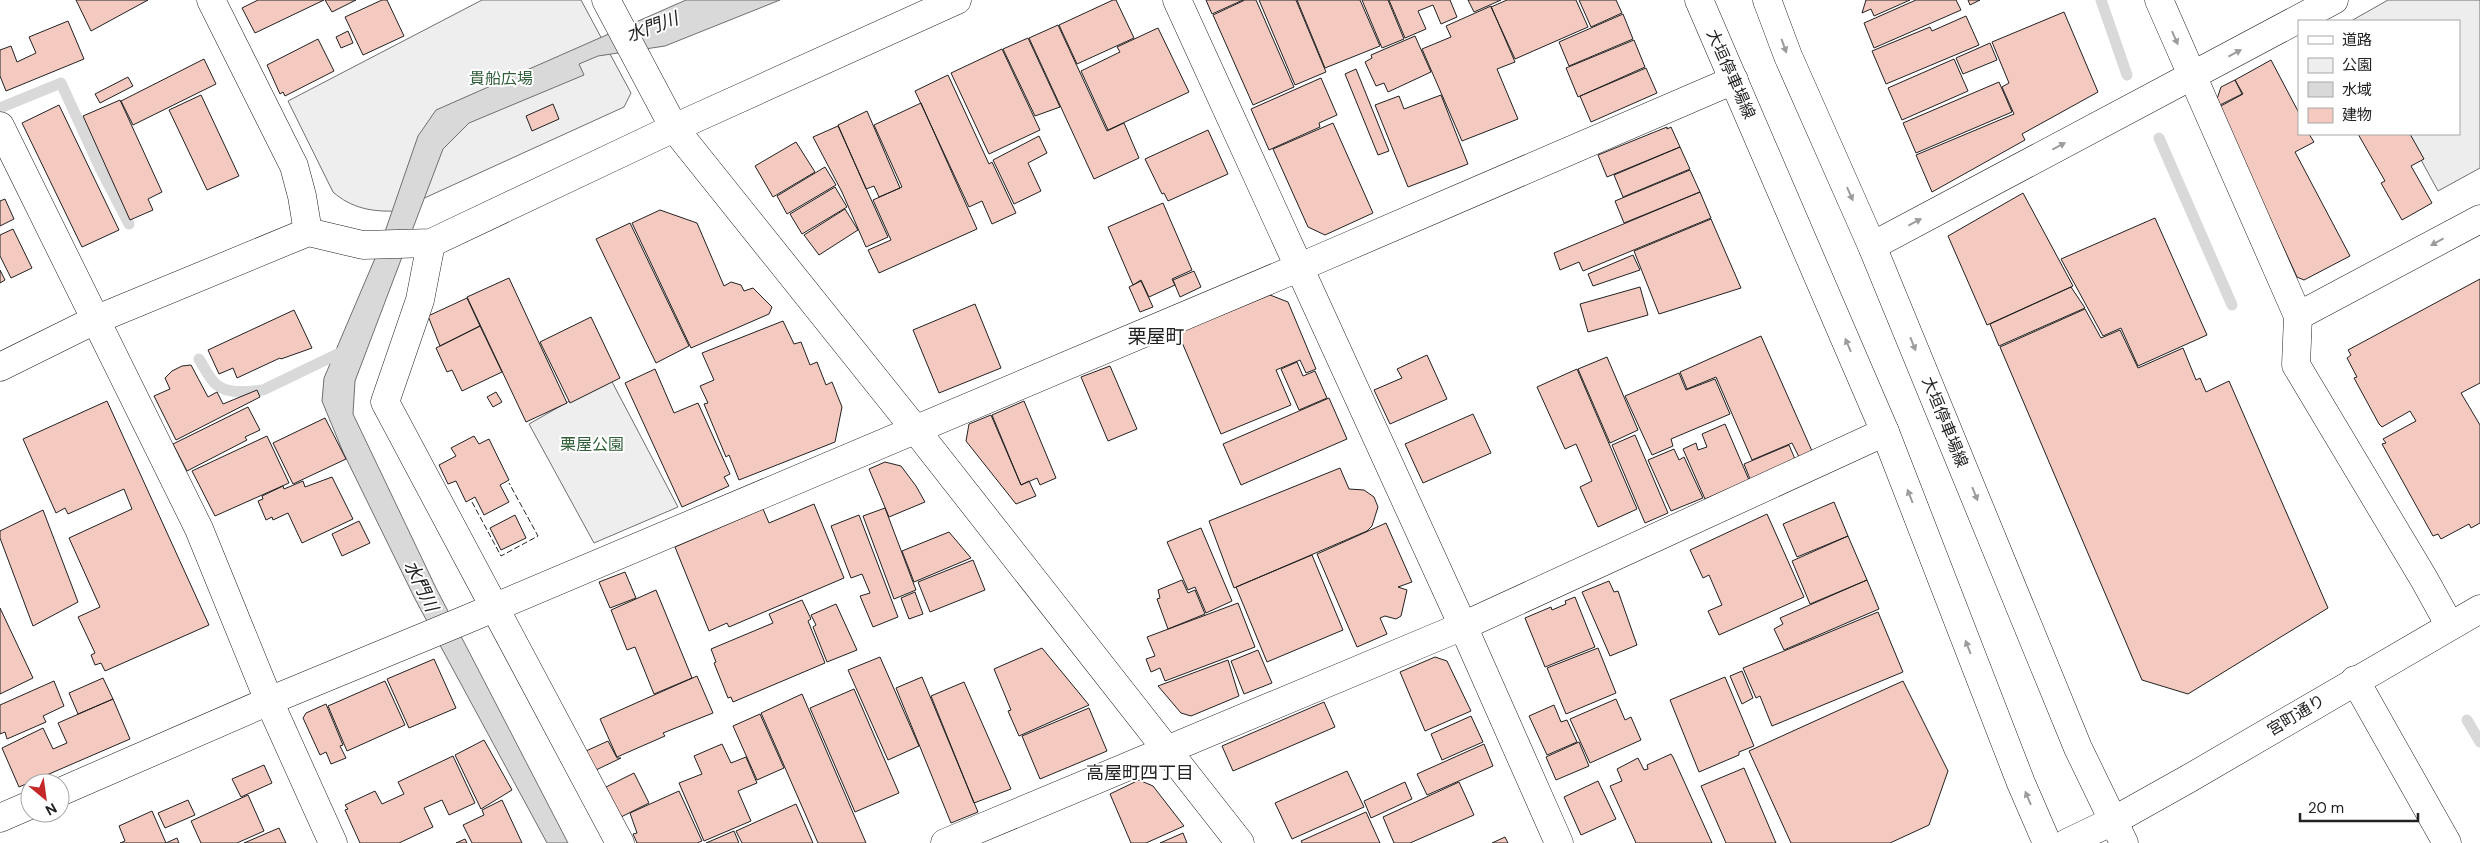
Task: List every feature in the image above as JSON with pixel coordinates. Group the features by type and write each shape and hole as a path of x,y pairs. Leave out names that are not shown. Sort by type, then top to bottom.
{"street":[{"path":"211,0 294,166 302,196 308,232"},
{"path":"606,0 674,128 915,429 1240,843"},
{"path":"0,367 95,320 308,232 363,245 431,243 674,128 957,0"},
{"path":"1177,0 1464,626 1559,843"},
{"name":"大垣停車場線","path":"1699,0 1885,432 2021,783 2047,843"},
{"name":"大垣停車場線","path":"1767,0 1788,56 1872,246 2078,748 2118,832"},
{"path":"2158,0 2298,316 2296,365 2450,626"},
{"path":"1872,246 2334,0"},
{"path":"70,788 269,701 494,608 1300,267 1734,80"},
{"path":"0,126 199,529 269,701 333,843"},
{"path":"2298,316 2480,219"},
{"path":"431,243 420,300 385,402 620,843"},
{"path":"946,843 1464,626 1885,432"},
{"name":"宮町通り","path":"2067,843 2118,832 2188,779 2354,680 2480,609"},
{"path":"2354,680 2447,843"},
{"path":"0,818 20,809"}],"green space":[{"name":"貴船広場","path":"482,0 581,0 631,93 624,107 396,211 362,208 347,202 333,192 288,101"},
{"name":"栗屋公園","path":"610,378 678,507 594,543 529,424"}],"shaded area":[{"path":"2388,0 2480,0 2480,168 2438,191 2408,135 2460,135 2460,20 2353,20"}],"water":[{"name":"水門川","path":"686,0 780,0 665,46 598,56 579,64 584,75 469,123 443,149 355,381 353,414 436,588 568,843 547,843 415,599 343,452 322,401 324,378 379,249 418,136 436,110"}],"building":[{"path":"76,0 148,0 91,31"},
{"path":"258,0 324,0 255,33 242,8"},
{"path":"325,0 356,0 332,12"},
{"path":"382,0 387,0 404,36 363,55 345,17"},
{"path":"1116,0 1134,38 1077,64 1059,25"},
{"path":"1206,0 1243,0 1212,14"},
{"path":"1245,0 1256,0 1294,87 1253,105 1213,15"},
{"path":"1259,0 1296,0 1326,72 1295,85"},
{"path":"1297,0 1360,0 1380,46 1325,68"},
{"path":"1362,0 1388,0 1404,39 1382,48"},
{"path":"1389,0 1450,0 1457,17 1441,24 1433,5 1418,11 1426,29 1405,38"},
{"path":"1468,0 1501,0 1474,12"},
{"path":"1507,0 1576,0 1588,27 1515,59 1491,7"},
{"path":"1579,0 1616,0 1622,13 1591,27"},
{"path":"1866,0 1910,0 1874,16 1871,9 1862,13"},
{"path":"1916,0 1956,0 1961,10 1874,48 1864,23"},
{"path":"1968,0 1980,0 1970,5"},
{"path":"1491,6 1515,62 1497,69 1518,119 1462,141 1422,49 1451,37 1446,26"},
{"path":"2064,12 2098,92 2022,134 2025,140 1932,192 1916,155 2014,114 2002,87 2009,83 1992,42"},
{"path":"1623,14 1633,39 1569,66 1559,42"},
{"path":"1966,16 1979,45 1886,84 1872,51 1930,27 1932,31"},
{"path":"68,21 84,59 6,91 0,76 0,50 11,46 17,62 36,53 29,37"},
{"path":"1058,25 1107,131 1124,123 1139,158 1094,179 1029,38"},
{"path":"1158,28 1189,92 1108,130 1081,71 1120,52 1117,47"},
{"path":"348,31 353,43 341,48 336,37"},
{"path":"1415,36 1431,72 1388,92 1384,83 1376,86 1365,62 1372,58 1371,55"},
{"path":"1028,38 1060,107 1035,116 1003,49"},
{"path":"318,39 334,71 285,96 283,92 280,94 267,65"},
{"path":"1634,40 1645,67 1578,97 1566,68"},
{"path":"1990,43 1997,60 1963,74 1956,58"},
{"path":"1002,49 1040,130 989,154 951,73"},
{"path":"204,59 216,84 133,125 121,101"},
{"path":"1954,59 1968,91 1902,120 1888,88"},
{"path":"2271,60 2298,111 2298,135 2310,135 2314,142 2295,152 2350,256 2304,280 2297,277 2219,107 2243,94 2235,80"},
{"path":"1646,68 1657,93 1591,122 1580,96"},
{"path":"1356,69 1389,151 1378,155 1345,74"},
{"path":"948,75 989,164 992,162 1016,213 992,224 982,201 969,207 915,91"},
{"path":"128,77 133,86 100,103 95,94"},
{"path":"1321,78 1337,115 1319,123 1320,127 1269,150 1251,109"},
{"path":"2235,80 2242,94 2220,105 2217,99 2221,87"},
{"path":"1999,82 2012,112 1916,153 1903,123"},
{"path":"201,95 239,176 207,190 169,110"},
{"path":"1441,95 1468,164 1408,187 1375,105 1399,96 1404,109"},
{"path":"120,100 162,192 148,199 153,210 130,220 83,116"},
{"path":"921,103 977,229 879,273 868,250 891,240 873,200 902,187 874,125"},
{"path":"553,104 559,119 532,131 526,116"},
{"path":"59,105 119,230 82,247 22,123"},
{"path":"867,111 900,188 879,197 874,186 866,189 838,125"},
{"path":"1333,123 1373,213 1325,235 1308,227 1273,149"},
{"path":"838,126 888,237 866,247 842,192 813,137"},
{"path":"1667,127 1667,129 1671,127 1680,147 1607,177 1598,155"},
{"path":"1208,130 1228,174 1168,201 1164,193 1162,194 1145,159"},
{"path":"2359,135 2411,135 2424,159 2411,166 2432,203 2402,220 2381,183 2385,181"},
{"path":"1039,136 1047,153 1028,163 1041,191 1014,204 993,160"},
{"path":"796,142 815,172 773,197 755,166"},
{"path":"1680,147 1690,169 1623,197 1614,175"},
{"path":"825,167 836,185 787,214 777,196"},
{"path":"1690,170 1700,192 1624,223 1615,201"},
{"path":"835,187 847,207 802,234 790,214"},
{"path":"1700,192 1711,218 1583,271 1579,262 1560,270 1554,253"},
{"path":"2023,193 2073,286 1987,325 1948,236"},
{"path":"5,199 14,219 0,226 0,201"},
{"path":"1163,203 1192,270 1172,279 1175,285 1149,297 1141,280 1133,285 1108,227"},
{"path":"845,209 858,230 819,255 804,235"},
{"path":"660,210 697,223 724,286 731,282 741,285 744,291 753,288 772,307 769,314 691,348 632,223"},
{"path":"2155,218 2207,335 2138,366 2121,328 2103,336 2061,259"},
{"path":"1711,219 1741,288 1659,314 1634,251"},
{"path":"630,223 689,346 656,363 596,239"},
{"path":"13,229 32,268 11,278 0,256 0,235"},
{"path":"1633,255 1640,270 1593,286 1588,274"},
{"path":"0,270 5,280 0,283"},
{"path":"1194,271 1201,287 1180,297 1173,280"},
{"path":"509,278 567,403 526,422 467,297"},
{"path":"2480,279 2480,383 2461,393 2480,425 2480,523 2471,528 2469,524 2441,539 2438,534 2433,536 2382,444 2386,443 2383,439 2416,421 2410,411 2382,427 2379,424 2354,378 2357,377 2347,358 2351,355 2348,350"},
{"path":"1141,281 1153,307 1140,312 1129,287"},
{"path":"1640,287 1648,315 1588,332 1580,304"},
{"path":"2071,287 2085,308 1999,346 1990,324"},
{"path":"1270,295 1288,302 1316,369 1306,373 1300,360 1276,370 1291,405 1221,434 1178,333"},
{"path":"467,298 480,326 440,346 428,316"},
{"path":"975,304 1001,368 939,393 913,330"},
{"path":"2085,309 2101,338 2120,330 2138,368 2183,348 2196,380 2200,378 2206,392 2229,381 2328,608 2188,694 2142,680 2000,347"},
{"path":"294,310 312,348 280,358 237,378 233,368 219,374 208,350"},
{"path":"591,317 620,378 570,403 540,342"},
{"path":"783,321 794,344 801,342 810,365 817,362 826,385 832,382 842,407 835,442 739,480 729,455 726,457 704,404 708,403 700,386 714,380 702,353"},
{"path":"480,326 502,372 462,391 452,370 447,372 436,348"},
{"path":"1761,336 1812,451 1799,457 1792,443 1752,460 1716,377 1687,389 1680,372"},
{"path":"1427,355 1447,399 1390,424 1374,390 1402,378 1397,369"},
{"path":"1607,357 1638,430 1610,443 1578,369"},
{"path":"1297,362 1303,376 1315,371 1327,398 1299,410 1281,369"},
{"path":"191,365 208,397 217,392 223,404 257,390 260,397 176,440 154,396 170,389 165,378 172,371 182,366"},
{"path":"1110,366 1137,429 1108,441 1081,377"},
{"path":"655,369 674,413 698,403 730,474 724,477 729,486 682,507 625,383"},
{"path":"1577,369 1637,509 1598,527 1580,487 1592,481 1576,444 1565,449 1537,387"},
{"path":"1679,373 1686,390 1715,379 1730,414 1671,439 1673,446 1652,455 1625,396"},
{"path":"496,392 502,402 493,407 487,397"},
{"path":"1329,398 1347,439 1241,485 1223,444"},
{"path":"107,401 209,625 105,671 101,663 95,665 91,655 95,653 78,617 100,607 69,538 132,509 124,489 68,514 65,508 56,513 23,439"},
{"path":"1024,401 1056,478 1040,485 1037,478 1021,485 992,415"},
{"path":"248,407 260,430 245,437 247,440 187,471 173,444"},
{"path":"1473,414 1491,453 1423,483 1405,444"},
{"path":"991,415 1021,485 1029,481 1036,496 1016,504 966,441 969,424"},
{"path":"325,418 346,459 293,484 273,443"},
{"path":"1725,424 1749,480 1705,499 1683,449 1696,443 1698,450 1707,447 1702,434"},
{"path":"1635,435 1668,513 1645,523 1612,445"},
{"path":"267,436 289,483 215,516 192,471"},
{"path":"474,436 479,444 489,439 509,480 500,485 509,502 484,515 475,497 466,502 456,481 448,484 439,465 456,456 451,448"},
{"path":"1789,445 1795,459 1750,479 1744,464"},
{"path":"1674,449 1679,460 1684,457 1703,498 1671,511 1648,460"},
{"path":"885,462 901,466 925,502 889,517 869,469"},
{"path":"1340,468 1349,489 1364,490 1374,497 1378,507 1372,526 1367,531 1234,588 1209,521"},
{"path":"332,477 353,519 302,543 288,513 273,520 272,517 266,520 258,501 263,499 262,496 283,486 284,489 303,481 305,487"},
{"path":"1834,502 1848,536 1797,557 1783,524"},
{"path":"814,504 844,578 729,627 727,623 709,631 675,547 763,509 769,523"},
{"path":"885,508 916,590 894,599 863,516"},
{"path":"43,510 78,602 33,626 0,538 0,531"},
{"path":"1767,514 1804,597 1719,635 1708,611 1722,605 1709,575 1703,578 1690,550"},
{"path":"515,515 526,538 501,550 490,528"},
{"path":"859,515 898,617 873,627 860,596 870,593 862,574 851,578 831,526"},
{"path":"359,521 370,543 342,556 332,534"},
{"path":"1386,523 1412,582 1398,587 1407,590 1401,616 1396,619 1385,616 1380,618 1387,634 1357,647 1317,554"},
{"path":"1201,528 1232,601 1206,613 1195,587 1188,590 1167,542"},
{"path":"949,532 971,558 914,582 902,551"},
{"path":"1848,536 1867,580 1810,604 1792,561"},
{"path":"1312,555 1343,630 1267,662 1236,587"},
{"path":"973,560 985,590 930,612 918,582"},
{"path":"625,572 636,598 610,608 599,582"},
{"path":"1182,580 1188,593 1195,590 1205,614 1168,629 1157,599 1160,598 1158,590"},
{"path":"1867,580 1879,609 1784,650 1774,629 1783,624 1780,618"},
{"path":"1609,581 1614,592 1618,591 1637,645 1610,656 1582,592"},
{"path":"656,590 692,678 654,694 635,647 627,650 611,610"},
{"path":"915,592 923,614 909,619 901,598"},
{"path":"1575,597 1595,647 1545,667 1525,618 1551,607 1552,610 1566,604 1565,601"},
{"path":"802,600 811,619 808,621 825,663 733,702 731,697 728,698 714,663 716,662 711,649 773,623 769,614"},
{"path":"1238,603 1255,647 1165,681 1160,668 1151,672 1146,659 1155,656 1147,637"},
{"path":"836,604 857,650 827,662 813,627 816,625 811,615"},
{"path":"0,608 33,678 0,694"},
{"path":"1878,612 1903,672 1772,726 1760,696 1756,698 1743,668"},
{"path":"1042,648 1089,705 1019,736 1008,711 1011,710 994,669"},
{"path":"1598,648 1616,693 1566,714 1547,668"},
{"path":"1258,650 1272,683 1244,694 1231,661"},
{"path":"880,657 919,746 888,760 848,670"},
{"path":"1435,657 1447,661 1471,711 1425,731 1400,672"},
{"path":"434,659 456,708 409,728 387,679"},
{"path":"1228,660 1239,696 1191,716 1181,713 1158,686"},
{"path":"1742,671 1753,698 1742,704 1730,676"},
{"path":"697,676 713,713 663,733 665,736 617,757 600,719"},
{"path":"922,677 978,812 951,823 896,688"},
{"path":"1725,677 1754,746 1739,752 1739,755 1699,772 1670,700"},
{"path":"103,678 113,699 78,714 69,693"},
{"path":"54,681 64,706 43,716 46,722 7,739 5,732 0,734 0,705"},
{"path":"385,681 405,725 347,751 328,706"},
{"path":"1903,681 1948,771 1929,825 1890,843 1791,843 1749,751"},
{"path":"964,682 1011,789 974,803 931,696"},
{"path":"854,689 899,793 855,812 810,708"},
{"path":"802,694 866,843 818,843 761,713"},
{"path":"113,699 130,739 51,773 20,773 19,787 2,748 43,728 53,749 67,743 58,723"},
{"path":"1616,699 1625,720 1631,717 1641,740 1590,763 1570,719"},
{"path":"1324,702 1335,727 1233,771 1222,746"},
{"path":"326,704 343,745 340,746 346,758 331,764 326,752 320,755 303,718 306,713"},
{"path":"1554,705 1561,722 1567,720 1577,742 1547,755 1529,716"},
{"path":"1089,708 1107,751 1040,779 1022,736"},
{"path":"760,714 784,768 757,780 733,726"},
{"path":"1471,716 1483,742 1442,760 1431,734"},
{"path":"484,740 512,790 481,809 455,755"},
{"path":"608,741 617,758 621,758 596,770 586,751"},
{"path":"1579,742 1589,766 1556,780 1546,757"},
{"path":"722,744 731,763 746,757 757,783 738,791 751,821 704,841 679,783 702,774 694,756"},
{"path":"1484,744 1493,766 1427,795 1417,774"},
{"path":"1671,754 1712,843 1636,843 1610,786 1622,781 1617,769 1638,758 1644,770 1648,769 1647,765"},
{"path":"453,756 475,803 449,815 442,800 424,808 433,827 399,843 360,843 345,810 348,809 345,805 375,791 382,804 404,794 398,782"},
{"path":"264,765 272,783 241,797 232,779"},
{"path":"1744,768 1776,843 1726,843 1701,786"},
{"path":"1347,771 1364,807 1292,839 1275,803"},
{"path":"634,773 649,803 621,817 606,787"},
{"path":"1139,780 1153,786 1184,826 1146,843 1131,843 1110,794"},
{"path":"1598,781 1616,819 1581,835 1564,797"},
{"path":"1405,782 1412,799 1371,818 1364,801"},
{"path":"1459,782 1474,815 1410,843 1394,843 1383,817"},
{"path":"679,791 702,841 697,843 637,843 633,834 637,833 630,813"},
{"path":"248,795 264,831 237,843 201,843 191,821"},
{"path":"188,800 195,815 165,828 158,813"},
{"path":"502,800 522,843 472,843 463,825 484,815 482,810"},
{"path":"796,804 813,843 742,843 736,831"},
{"path":"152,811 166,843 120,843 125,841 119,826"},
{"path":"1366,812 1380,843 1302,843 1301,841"},
{"path":"279,828 286,843 244,843"},
{"path":"734,831 739,843 706,843"},
{"path":"1183,833 1187,843 1160,843"},
{"path":"1505,837 1508,843 1492,843"},
{"path":"177,838 179,843 166,843"},
{"path":"465,839 467,843 456,843"}],"waterway":[{"path":"2101,0 2127,75"},
{"path":"0,108 61,83 100,168 129,224"},
{"path":"2159,138 2232,305"},
{"path":"199,359 214,383 222,388 233,391 263,390 346,350"},
{"path":"2467,720 2480,742"}],"fence":[{"path":"472,502 501,556 538,536 509,483"}],"district":[{"name":"栗屋町","path":"1156,336"},
{"name":"高屋町四丁目","path":"1140,773"}]}
